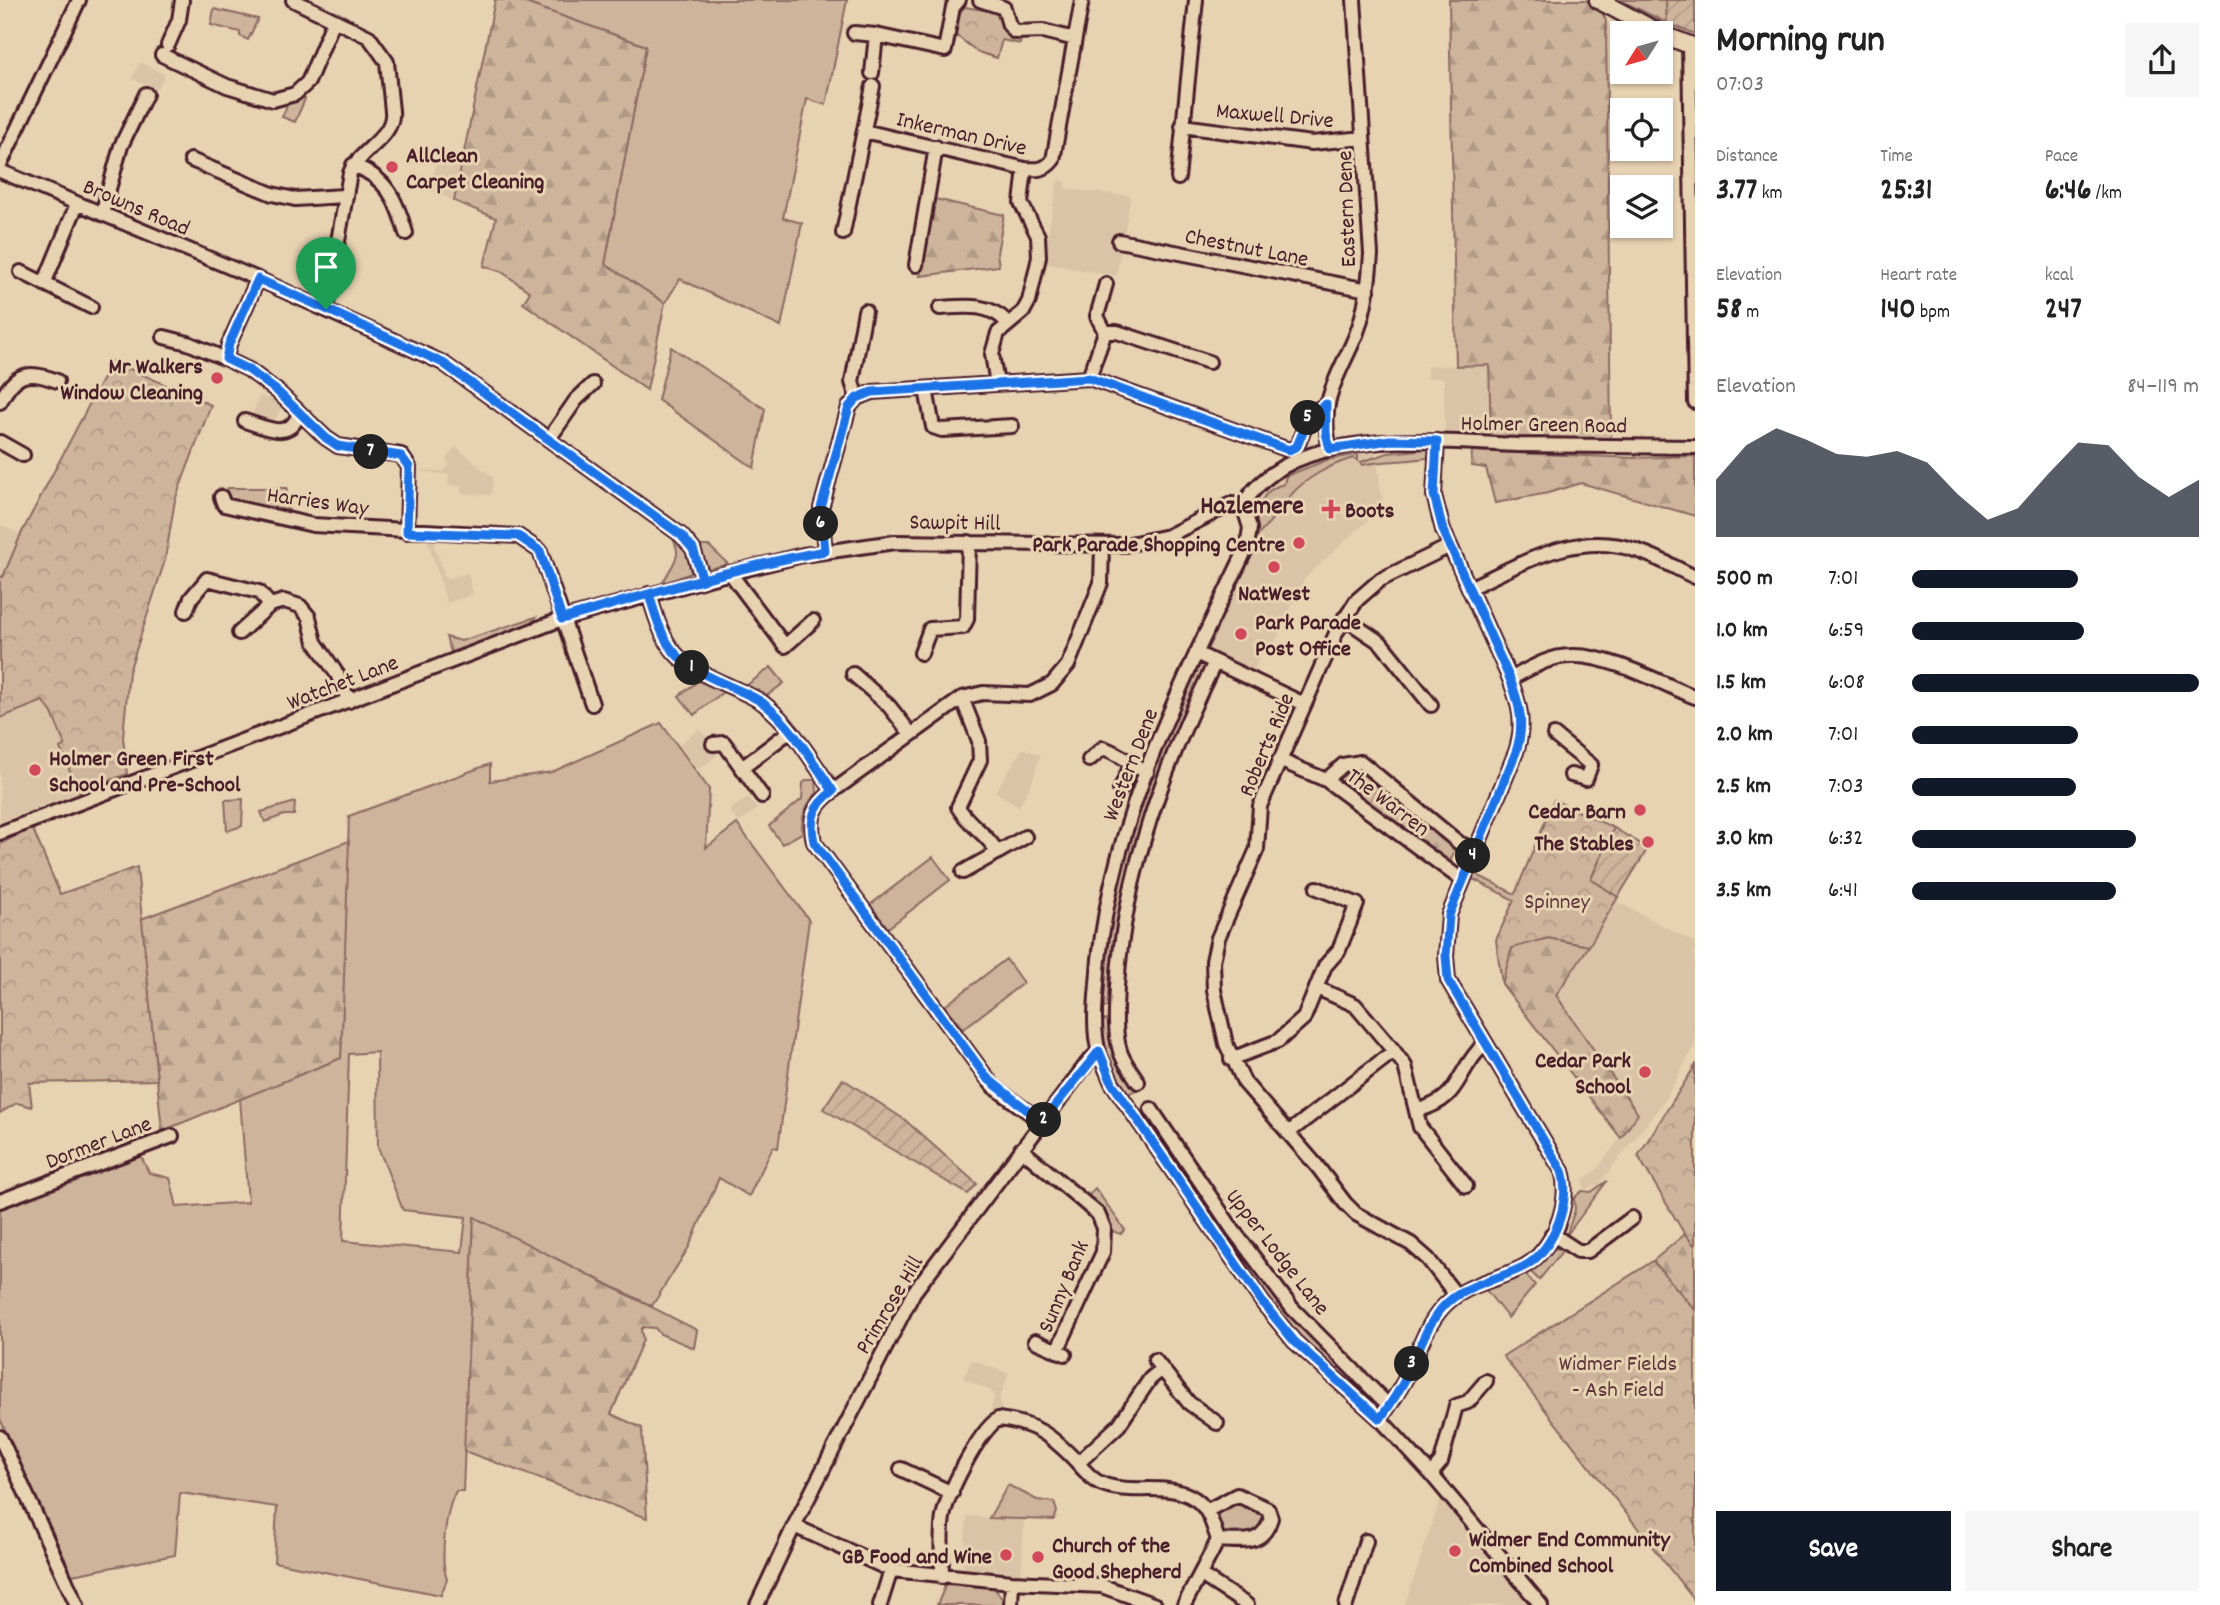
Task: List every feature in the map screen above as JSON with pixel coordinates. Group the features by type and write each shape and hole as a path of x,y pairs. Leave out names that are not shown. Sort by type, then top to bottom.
{"main road":[{"path":"1598,0 1637,21"},
{"path":"1673,38 1692,46"}],"street":[{"path":"0,165 79,0"},
{"path":"182,0 179,20 165,50 227,86 272,100 295,94 308,82 334,20"},
{"path":"293,0 311,4 334,20 369,37 387,62 393,119 384,134 353,165 345,196 326,309"},
{"path":"854,33 876,35 951,52 953,7 959,0"},
{"path":"980,0 1004,8 1009,25 1015,32 1043,31 1075,39"},
{"name":"Inkerman Drive","path":"864,131 1040,170 1053,160 1082,0"},
{"path":"1178,178 1196,0"},
{"name":"Eastern Dene","path":"1330,449 1326,433 1326,404 1332,384 1356,334 1368,290 1371,254 1354,0"},
{"name":"Inkerman Drive","path":"842,233 864,131 876,35"},
{"path":"1692,46 1695,402"},
{"path":"102,214 121,146 146,94"},
{"name":"Maxwell Drive","path":"1182,126 1312,143 1363,138"},
{"path":"916,265 936,147"},
{"path":"191,160 272,194 295,199 345,196"},
{"path":"353,165 384,182 396,199 406,233"},
{"path":"997,384 992,354 998,333 1007,322 1023,312 1029,301 1039,257 1038,236 1021,203 1026,169"},
{"name":"Browns Road","path":"0,171 258,279 443,363 681,535 693,549 703,580"},
{"path":"44,284 77,204"},
{"name":"Chestnut Lane","path":"1119,241 1368,290"},
{"path":"21,272 88,301"},
{"path":"226,359 229,344 258,279"},
{"path":"1089,378 1105,332 1097,316 1105,284"},
{"path":"940,307 982,306 998,312 1007,322"},
{"path":"857,398 852,382 866,311"},
{"path":"1105,332 1117,332 1209,362"},
{"path":"164,337 188,343 249,370 338,446 401,456 409,467 407,532"},
{"path":"0,402 10,382 25,374 57,381"},
{"path":"825,551 821,508 849,407 857,398 872,392 1089,378 1289,450 1297,446 1310,415 1326,404"},
{"path":"549,439 576,400 593,384"},
{"path":"926,388 933,427 942,430 999,429 1012,426"},
{"path":"245,421 275,430 290,429 295,426 299,412"},
{"name":"Holmer Green Road","path":"1244,506 1263,480 1330,449 1390,440 1695,447"},
{"path":"1380,1419 1432,1320 1456,1296 1525,1266 1539,1255 1552,1234 1565,1201 1567,1187 1562,1171 1448,980 1446,956 1449,915 1521,739 1520,703 1450,546 1434,495 1437,441"},
{"path":"0,442 23,455"},
{"name":"Harries Way","path":"220,503 313,525 518,536 540,551 592,704"},
{"name":"Sawpit Hill","path":"703,580 825,551 895,542 1125,545 1168,536 1231,504 1244,506"},
{"name":"Western Dene","path":"1244,506 1250,528 1247,547 1196,653 1147,772 1119,850 1099,939 1095,1015 1099,1051 1112,1083 1263,1303 1294,1341 1380,1419 1431,1474 1541,1605"},
{"path":"921,653 930,629 956,629 963,627 967,619 969,542"},
{"path":"1469,588 1552,551 1572,545 1604,543 1636,550 1695,577"},
{"path":"1042,1122 987,1078 814,842 810,820 820,800 962,698 983,694 1030,695 1052,684 1068,665 1101,583 1102,546"},
{"name":"Roberts Ride","path":"1450,546 1380,580 1357,600 1344,618 1260,806 1257,849 1218,938 1213,961 1214,990 1231,1059 1244,1082 1356,1214 1411,1244 1428,1259 1456,1296"},
{"path":"730,573 785,646 813,621"},
{"path":"186,611 191,598 207,579 259,592 270,605"},
{"name":"Watchet Lane","path":"0,833 562,619 703,580"},
{"path":"649,594 659,628 673,653 688,666 760,701 790,731 833,791"},
{"path":"239,633 270,605 284,601 300,607 309,617 315,642 337,674 349,701"},
{"path":"1344,618 1381,643 1431,705"},
{"path":"1196,653 1304,704"},
{"path":"1510,679 1546,661 1570,655 1597,659 1695,697"},
{"path":"1138,1083 1126,1067 1119,1048 1115,1016 1119,967 1138,859 1192,709 1215,662"},
{"path":"853,674 889,706 911,734"},
{"path":"962,698 979,741 980,760 958,807 964,817 993,843 997,852"},
{"path":"742,768 790,731"},
{"path":"1554,735 1591,765 1586,779 1571,775"},
{"path":"713,744 724,743 762,796"},
{"path":"1089,760 1103,748 1121,754 1130,765 1147,772"},
{"name":"The Warren","path":"1279,760 1326,779 1462,880"},
{"name":"The Warren","path":"1326,779 1343,765 1361,762 1459,843 1475,850"},
{"path":"1120,790 1130,765"},
{"path":"963,872 1025,836"},
{"path":"1231,1059 1278,1041 1292,1031 1304,1018 1325,966 1339,950 1360,905 1317,888"},
{"path":"1317,988 1355,1005 1394,1051 1405,1066 1420,1128 1466,1186"},
{"path":"1095,1015 1115,1016"},
{"path":"1416,1111 1447,1099 1474,1054 1485,1043"},
{"name":"Primrose Hill","path":"757,1605 914,1292 1021,1149 1099,1051"},
{"path":"1288,1133 1394,1051"},
{"name":"Upper Lodge Lane","path":"1151,1109 1233,1230 1292,1308 1389,1406"},
{"name":"Dormer Lane","path":"0,1201 172,1136"},
{"name":"Sunny Bank","path":"1021,1149 1098,1214 1104,1228 1103,1252 1061,1352 1035,1341"},
{"path":"1552,1234 1578,1251 1588,1251 1632,1218"},
{"path":"1078,1463 1119,1425 1159,1365 1189,1403 1217,1423"},
{"path":"1431,1474 1441,1462 1456,1406 1468,1402 1486,1381"},
{"path":"942,1577 943,1517 952,1493 987,1427 998,1419 1024,1422 1055,1439 1096,1482 1120,1491 1168,1491 1190,1496 1208,1510 1218,1540 1184,1605"},
{"path":"0,1437 77,1605"},
{"path":"901,1469 952,1493"},
{"path":"1208,1510 1237,1495 1268,1509 1272,1518 1261,1538 1253,1541 1218,1540"},
{"path":"794,1527 891,1570 942,1577 1102,1586 1155,1605"},
{"path":"1346,1605 1366,1541"},
{"path":"880,1605 891,1570"},
{"path":"1201,1576 1247,1605"},
{"path":"1011,1605 1012,1582"}],"shaded area":[{"path":"140,62 165,75 157,89 132,79"},
{"path":"445,152 464,156 454,201 430,189 436,164 442,165"},
{"path":"1058,180 1066,182 1066,189 1131,196 1116,276 1043,263"},
{"path":"1489,365 1491,437 1445,434 1444,378 1427,378 1427,366"},
{"path":"271,395 282,405 272,426 250,419 260,396 269,399"},
{"path":"456,447 493,478 491,495 461,493 461,486 448,485 449,475 414,470 444,471 450,465 446,459"},
{"path":"1375,448 1383,506 1305,578 1272,648 1265,646 1253,672 1208,651 1256,545 1256,510 1263,493 1286,475 1325,459"},
{"path":"0,525 21,534 3,578 0,576"},
{"path":"428,542 433,542 446,579 468,573 473,594 447,603"},
{"name":"Holmer Green First School and Pre-School","path":"42,701 52,713 65,745 60,748 79,792 0,822 0,718"},
{"path":"700,729 717,755 698,769 678,745"},
{"path":"1023,748 1040,755 1032,782 1019,806 995,792"},
{"path":"748,797 757,809 739,822 729,811"},
{"name":"Cedar Park School","path":"1616,901 1695,943 1695,1045 1665,1100 1598,1185 1585,1189 1582,1180 1595,1172 1638,1114 1556,995"},
{"path":"972,1360 1009,1374 1000,1397 1001,1414 990,1418 994,1395 963,1378"},
{"name":"Widmer End Community Combined School","path":"1441,1497 1531,1605 1405,1605"},
{"path":"967,1516 1024,1520 1021,1577 963,1572"}],"green space":[{"path":"495,0 517,0 646,46 605,264 665,303 647,390 523,303 530,292 502,272 484,266 496,218 454,201"},
{"path":"517,0 847,0 826,105 807,99 783,218 802,223 781,327 680,279 665,303 605,264 646,46"},
{"path":"1449,0 1585,0 1601,9 1606,21 1611,439 1491,437 1489,365 1456,366"},
{"path":"1620,0 1666,0 1667,21"},
{"path":"1666,0 1695,0 1695,34 1673,25 1673,21 1667,21"},
{"path":"965,7 995,12 1007,34 1021,40 1020,44 1002,40 997,58 978,52 953,33 957,14"},
{"path":"214,9 258,19 248,40 240,36 240,32 211,25"},
{"path":"301,91 305,99 295,122 282,117 287,106 278,101"},
{"path":"931,198 1004,215 997,253 999,266 920,276 933,207"},
{"path":"671,347 765,409 754,468 658,400"},
{"path":"112,361 211,405 175,500 165,560 129,672 123,737 127,774 79,792 60,748 65,745 52,713 43,701 0,718 0,576 3,577 21,534"},
{"path":"1429,449 1430,457 1423,459 1362,465 1361,462 1388,453"},
{"path":"1472,451 1634,458 1695,456 1695,516 1581,483 1548,493 1495,503 1486,468 1471,466"},
{"path":"1358,454 1358,461 1354,458 1336,464 1302,484 1255,538 1258,512 1263,498 1275,487 1284,484 1286,476 1327,460"},
{"path":"228,488 287,488 284,506 292,513 289,515 231,499 226,492"},
{"path":"670,533 685,547 691,573 662,584 677,553"},
{"path":"702,546 709,546 728,564 709,569 698,551"},
{"path":"536,617 533,623 451,652 446,637 461,641"},
{"path":"1200,661 1207,670 1150,813 1112,996 1107,1007 1102,1008 1099,1006 1101,968 1121,856 1173,716"},
{"path":"771,667 784,683 765,697 746,686"},
{"path":"698,681 723,692 694,715 679,696"},
{"path":"661,723 709,789 706,848 737,824 809,920 778,1148 773,1147 749,1196 719,1178 689,1247 652,1306 474,1218 463,1491 456,1491 447,1521 444,1559 447,1579 441,1595 274,1562 277,1507 180,1493 175,1555 72,1575 0,1419 0,1204 134,1152 141,1156 149,1173 170,1178 177,1207 248,1202 240,1099 341,1058 349,816 490,764 490,781 552,772","holes":["377,1052 378,1147 403,1210 466,1217 462,1252 343,1241 349,1054"]},
{"path":"1359,771 1456,848 1447,868 1340,785 1349,772"},
{"path":"816,780 817,793 805,811 802,833 782,844 769,826 802,799 803,783"},
{"path":"243,799 242,826 227,831 225,800"},
{"name":"Spinney","path":"1554,800 1614,828 1591,879 1618,897 1589,946 1548,938 1512,948 1502,984 1496,940 1514,900 1471,878 1473,873 1515,894"},
{"path":"295,802 294,815 284,815 265,822 261,812"},
{"path":"32,827 60,894 137,867 157,1080 29,1083 32,1107 17,1103 0,1113 0,844"},
{"path":"1614,828 1648,848 1618,897 1591,879"},
{"path":"349,841 341,1058 162,1131 141,919"},
{"path":"933,857 950,880 888,928 870,905"},
{"path":"1548,938 1589,946 1556,995 1638,1114 1621,1138 1502,984 1511,948"},
{"path":"1006,959 1023,983 963,1029 945,1006"},
{"path":"1109,1021 1117,1058 1137,1089 1125,1096 1103,1050 1100,1022"},
{"path":"1695,1066 1695,1246 1684,1233 1638,1156"},
{"path":"843,1079 905,1120 977,1184 968,1194 823,1109"},
{"path":"1144,1114 1296,1320 1373,1397 1366,1404 1279,1320 1140,1116"},
{"path":"1607,1181 1566,1236 1575,1210 1574,1198 1582,1191 1591,1192"},
{"path":"1095,1188 1125,1230 1121,1234 1109,1230 1086,1198"},
{"path":"474,1217 697,1330 694,1348 660,1334 655,1328 643,1327 643,1340 611,1414 642,1428 647,1518 464,1451"},
{"path":"1685,1234 1695,1246 1695,1310 1653,1261"},
{"path":"1551,1250 1563,1250 1539,1280 1531,1272"},
{"name":"Widmer Fields - Ash Field","path":"1653,1261 1695,1310 1695,1601 1503,1356"},
{"path":"1525,1274 1535,1285 1508,1318 1486,1290"},
{"path":"1008,1485 1037,1500 1054,1502 1057,1512 1054,1520 989,1518"},
{"path":"1234,1502 1266,1514 1259,1535 1230,1537 1220,1534 1214,1518 1215,1512"},
{"path":"946,1584 994,1588 1007,1605 937,1605"}],"place":[{"name":"AllClean Carpet Cleaning","path":"392,167"},
{"name":"Mr Walkers Window Cleaning","path":"217,378"},
{"name":"Boots","path":"1331,509"},
{"name":"Park Parade Shopping Centre","path":"1299,543"},
{"name":"NatWest","path":"1274,567"},
{"name":"Park Parade Post Office","path":"1241,634"},
{"name":"Holmer Green First School and Pre-School","path":"35,770"},
{"name":"Cedar Barn","path":"1640,810"},
{"name":"The Stables","path":"1648,842"},
{"name":"Cedar Park School","path":"1645,1072"},
{"name":"Widmer End Community Combined School","path":"1455,1551"},
{"name":"GB Food and Wine","path":"1006,1555"},
{"name":"Church of the Good Shepherd","path":"1038,1557"}],"district":[{"name":"Hazlemere","path":"1252,504"}],"route":[{"path":"326,309 258,279 229,344 226,359 249,370 277,391 338,446 401,456 409,467 407,532 518,536 540,551 562,619 649,594 703,580 730,573 825,551 821,508 849,407 857,398 872,392 1089,378 1289,450 1297,446 1314,409 1326,404 1326,433 1330,449 1390,440 1437,441 1434,495 1443,530 1520,703 1522,724 1521,739 1449,915 1446,956 1448,980 1562,1171 1567,1187 1565,1201 1560,1219 1539,1255 1525,1266 1469,1288 1444,1306 1432,1320 1406,1378 1380,1419 1323,1370 1294,1341 1263,1303 1112,1083 1099,1051 1042,1122 994,1087 814,842 810,820 820,800 833,791 798,742 776,714 760,701 688,666 664,641 649,594 703,580 693,549 681,535 443,363 394,338 326,309"}]}
